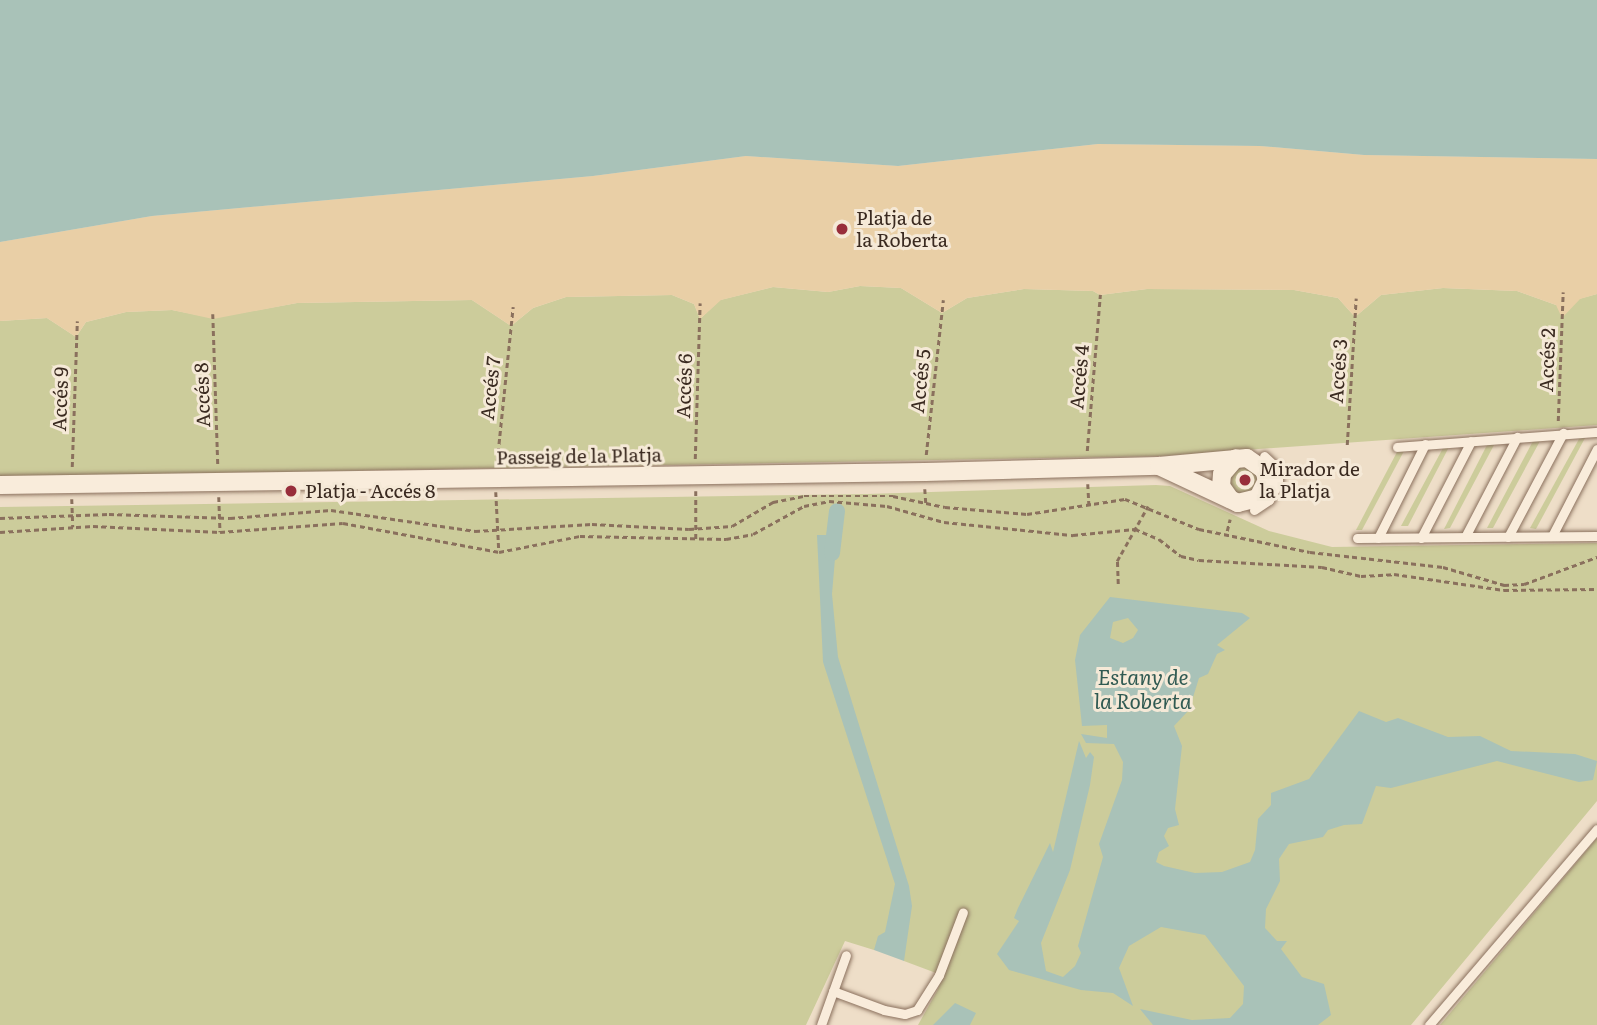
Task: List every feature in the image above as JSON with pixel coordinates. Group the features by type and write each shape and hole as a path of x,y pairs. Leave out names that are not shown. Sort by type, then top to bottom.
{"street":[{"name":"Passeig de la Platja","path":"0,485 1159,466 1236,458"},
{"path":"1236,458 1257,462 1267,480 1258,498 1248,503 1230,499 1221,486 1222,474 1236,458"},
{"name":"Passeig de la Platja","path":"1159,466 1230,499"}],"lane":[{"path":"1397,446 1560,431 1597,432"},
{"path":"1508,537 1560,431"},
{"path":"1465,537 1517,437"},
{"path":"1421,538 1472,440"},
{"path":"1378,538 1425,444"},
{"path":"1552,536 1597,449"},
{"path":"1254,510 1269,500 1278,484 1278,469 1264,456"},
{"path":"1357,538 1597,535"},
{"path":"1429,1025 1597,829"},
{"path":"833,991 884,1010 905,1014 917,1010 939,975 963,912"},
{"path":"821,1025 846,955"}],"path":[{"name":"Accés 2","path":"1560,431 1563,292"},
{"name":"Accés 4","path":"1087,461 1100,295"},
{"name":"Accés 3","path":"1347,445 1356,298"},
{"name":"Accés 5","path":"925,465 943,300"},
{"name":"Accés 6","path":"695,469 700,303"},
{"name":"Accés 7","path":"495,472 513,307"},
{"name":"Accés 8","path":"213,314 219,475"},
{"name":"Accés 9","path":"71,477 77,321"},
{"path":"1087,475 1089,505"},
{"path":"925,480 926,503"},
{"path":"695,484 696,541"},
{"path":"496,486 499,552"},
{"path":"219,490 220,532"},
{"path":"72,492 73,527"},
{"path":"0,518 72,514 219,518 331,510 498,531 592,524 696,529 732,526 789,497 893,496 926,503 1027,514 1125,499 1199,529 1310,552 1443,567 1504,585 1524,584 1597,557"},
{"path":"0,532 73,527 220,532 343,523 499,552 580,536 696,541 753,534 804,506 829,501 887,506 944,522 1073,535 1135,529 1159,538 1181,556 1199,560 1322,567 1361,576 1394,574 1504,590 1597,589"},
{"path":"1118,584 1117,561 1147,506"}],"green space":[{"path":"860,286 901,288 942,313 967,298 1024,289 1093,291 1100,295 1147,289 1294,290 1338,298 1355,317 1381,295 1443,288 1517,291 1556,305 1597,294 1597,425 1161,456 0,477 0,321 47,318 76,337 86,322 126,312 172,310 213,318 297,303 472,300 511,326 533,308 566,297 672,295 694,304 700,319 720,300 773,287 828,292"},
{"path":"1585,438 1536,529 1530,528 1579,439"},
{"path":"1533,441 1540,441 1493,528 1487,528"},
{"path":"1487,445 1494,445 1450,528 1444,529"},
{"path":"1449,447 1408,526 1401,526 1443,448"},
{"path":"1404,451 1362,530 1356,530 1397,452"},
{"path":"1239,462 1262,476 1248,499 1228,492 1228,471"},
{"path":"1170,486 1269,531 1332,547 1597,543 1597,801 1411,1025 918,1025 937,991 963,926 967,912 961,909 936,973 904,961 894,946 874,950 845,941 806,1025 0,1025 0,507 867,494"},
{"path":"1597,838 1597,1025 1440,1025"}],"sand":[{"name":"Platja de la Roberta","path":"1098,144 1260,146 1364,155 1597,159 1597,294 1580,299 1562,318 1556,305 1517,291 1443,288 1381,295 1355,317 1338,298 1294,290 1147,289 1100,295 1093,291 1024,289 967,298 942,313 901,288 860,286 828,292 773,287 721,300 700,319 694,304 672,295 566,297 533,308 511,326 472,300 297,303 213,319 172,310 126,312 86,322 76,337 47,318 0,321 0,242 152,216 593,176 746,156 898,166"}],"water":[{"path":"0,0 1597,0 1597,159 1364,155 1260,146 1098,144 898,166 746,156 593,176 152,216 0,242"},
{"path":"817,535 837,535 832,594 838,657 909,886 912,906 904,961 874,950 878,936 885,932 895,884 823,662"},
{"name":"Estany de la Roberta","path":"1110,597 1242,613 1250,618 1217,645 1225,650 1217,654 1208,674 1199,678 1189,710 1174,726 1182,746 1175,809 1179,825 1168,828 1164,836 1169,846 1159,852 1156,862 1164,866 1195,873 1222,872 1250,862 1255,850 1258,819 1271,805 1271,793 1309,779 1359,711 1386,722 1398,718 1448,737 1480,736 1511,751 1575,754 1597,761 1593,780 1579,782 1497,761 1391,788 1376,786 1362,824 1344,825 1328,830 1323,837 1289,844 1279,859 1280,881 1266,909 1265,928 1277,941 1287,941 1281,949 1302,977 1324,984 1331,1015 1318,1025 1153,1025 1140,1009 1192,1020 1230,1018 1243,1004 1244,986 1205,935 1161,927 1129,946 1119,968 1133,1006 1113,993 1081,990 1009,970 997,954 1019,921 1014,918 1050,843 1053,852 1079,741 1086,758 1090,752 1094,757 1090,785 1070,870 1041,943 1046,971 1063,977 1075,966 1081,953 1078,946 1103,857 1099,844 1122,780 1123,762 1114,744 1086,743 1081,734 1107,738 1107,725 1082,726 1075,660 1080,635","holes":["1128,618 1138,630 1133,638 1123,643 1110,638 1113,622"]},
{"path":"955,1003 976,1013 970,1025 933,1025"}],"waterway":[{"path":"832,553 837,511"}],"place":[{"name":"Platja de la Roberta","path":"842,229"},
{"name":"Mirador de la Platja","path":"1245,480"},
{"name":"Platja - Accés 8","path":"291,491"}]}
